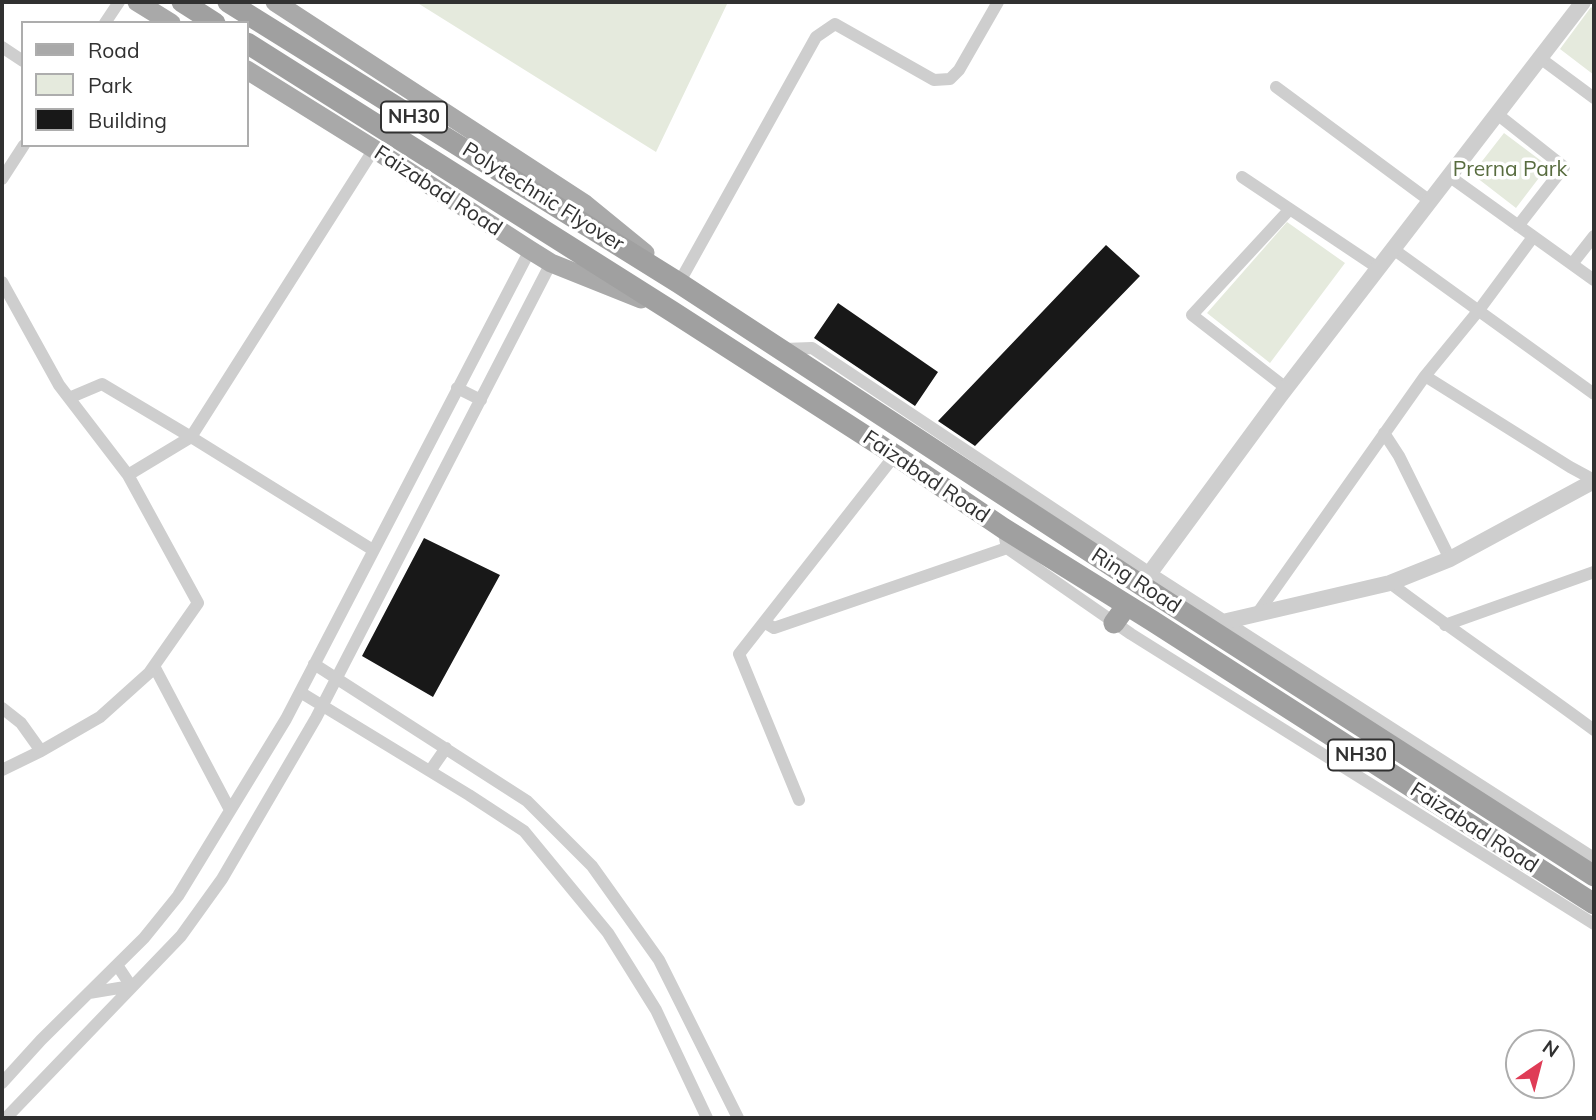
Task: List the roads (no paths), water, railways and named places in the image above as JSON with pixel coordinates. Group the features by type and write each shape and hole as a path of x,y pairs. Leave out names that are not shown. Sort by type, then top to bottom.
{"highway":[{"path":"182,2 212,21"},
{"name":"Polytechnic Flyover","path":"228,2 679,282"},
{"name":"Polytechnic Flyover","path":"248,44 673,312"},
{"name":"Ring Road","path":"679,282 780,349 1146,579 1594,876"},
{"name":"Faizabad Road","path":"673,312 895,455 1005,538 1127,605 1594,904"},
{"path":"1114,623 1127,605"}],"main road":[{"path":"137,2 168,21"},
{"path":"275,2 585,204 679,282"},
{"name":"Faizabad Road","path":"248,71 551,263 673,312"}],"street":[{"path":"106,21 119,2"},
{"path":"679,282 816,37 835,24 933,80 950,79 959,70 998,2"},
{"path":"1583,2 1286,388 1146,579 1227,621 1594,858"},
{"path":"2,47 21,60"},
{"path":"1540,58 1594,98"},
{"path":"1276,87 1430,201"},
{"path":"1497,114 1564,167 1518,226"},
{"path":"2,179 23,147"},
{"path":"128,475 191,437 374,149"},
{"path":"1449,176 1594,280"},
{"path":"1242,177 1378,268"},
{"path":"1286,388 1192,315 1290,209"},
{"path":"1572,264 1594,236"},
{"path":"1257,614 1425,376 1534,237"},
{"path":"1393,249 1594,394"},
{"path":"2,1083 41,1040 144,938 177,896 286,719 530,250"},
{"path":"6,1118 181,936 222,879 323,706 551,263"},
{"path":"2,282 59,385 128,475 198,603 149,673 100,717 2,770"},
{"path":"1425,376 1594,481"},
{"path":"69,398 102,384 373,550"},
{"path":"457,388 481,400"},
{"path":"1384,433 1399,456 1450,559"},
{"path":"799,800 739,654 895,455"},
{"path":"1227,621 1390,583 1450,559 1594,481"},
{"path":"764,622 774,628 1005,538 1114,623 1594,924"},
{"path":"1445,625 1594,572"},
{"path":"1390,583 1594,730"},
{"path":"314,664 527,801 592,866 659,960 737,1118"},
{"path":"154,666 230,810"},
{"path":"300,692 524,831 608,933 656,1010 707,1118"},
{"path":"2,708 21,723 41,751"},
{"path":"430,771 446,748"},
{"path":"117,965 131,986"},
{"path":"89,993 131,986"}],"park label":[{"name":"Prerna Park","path":"1510,170"}]}
